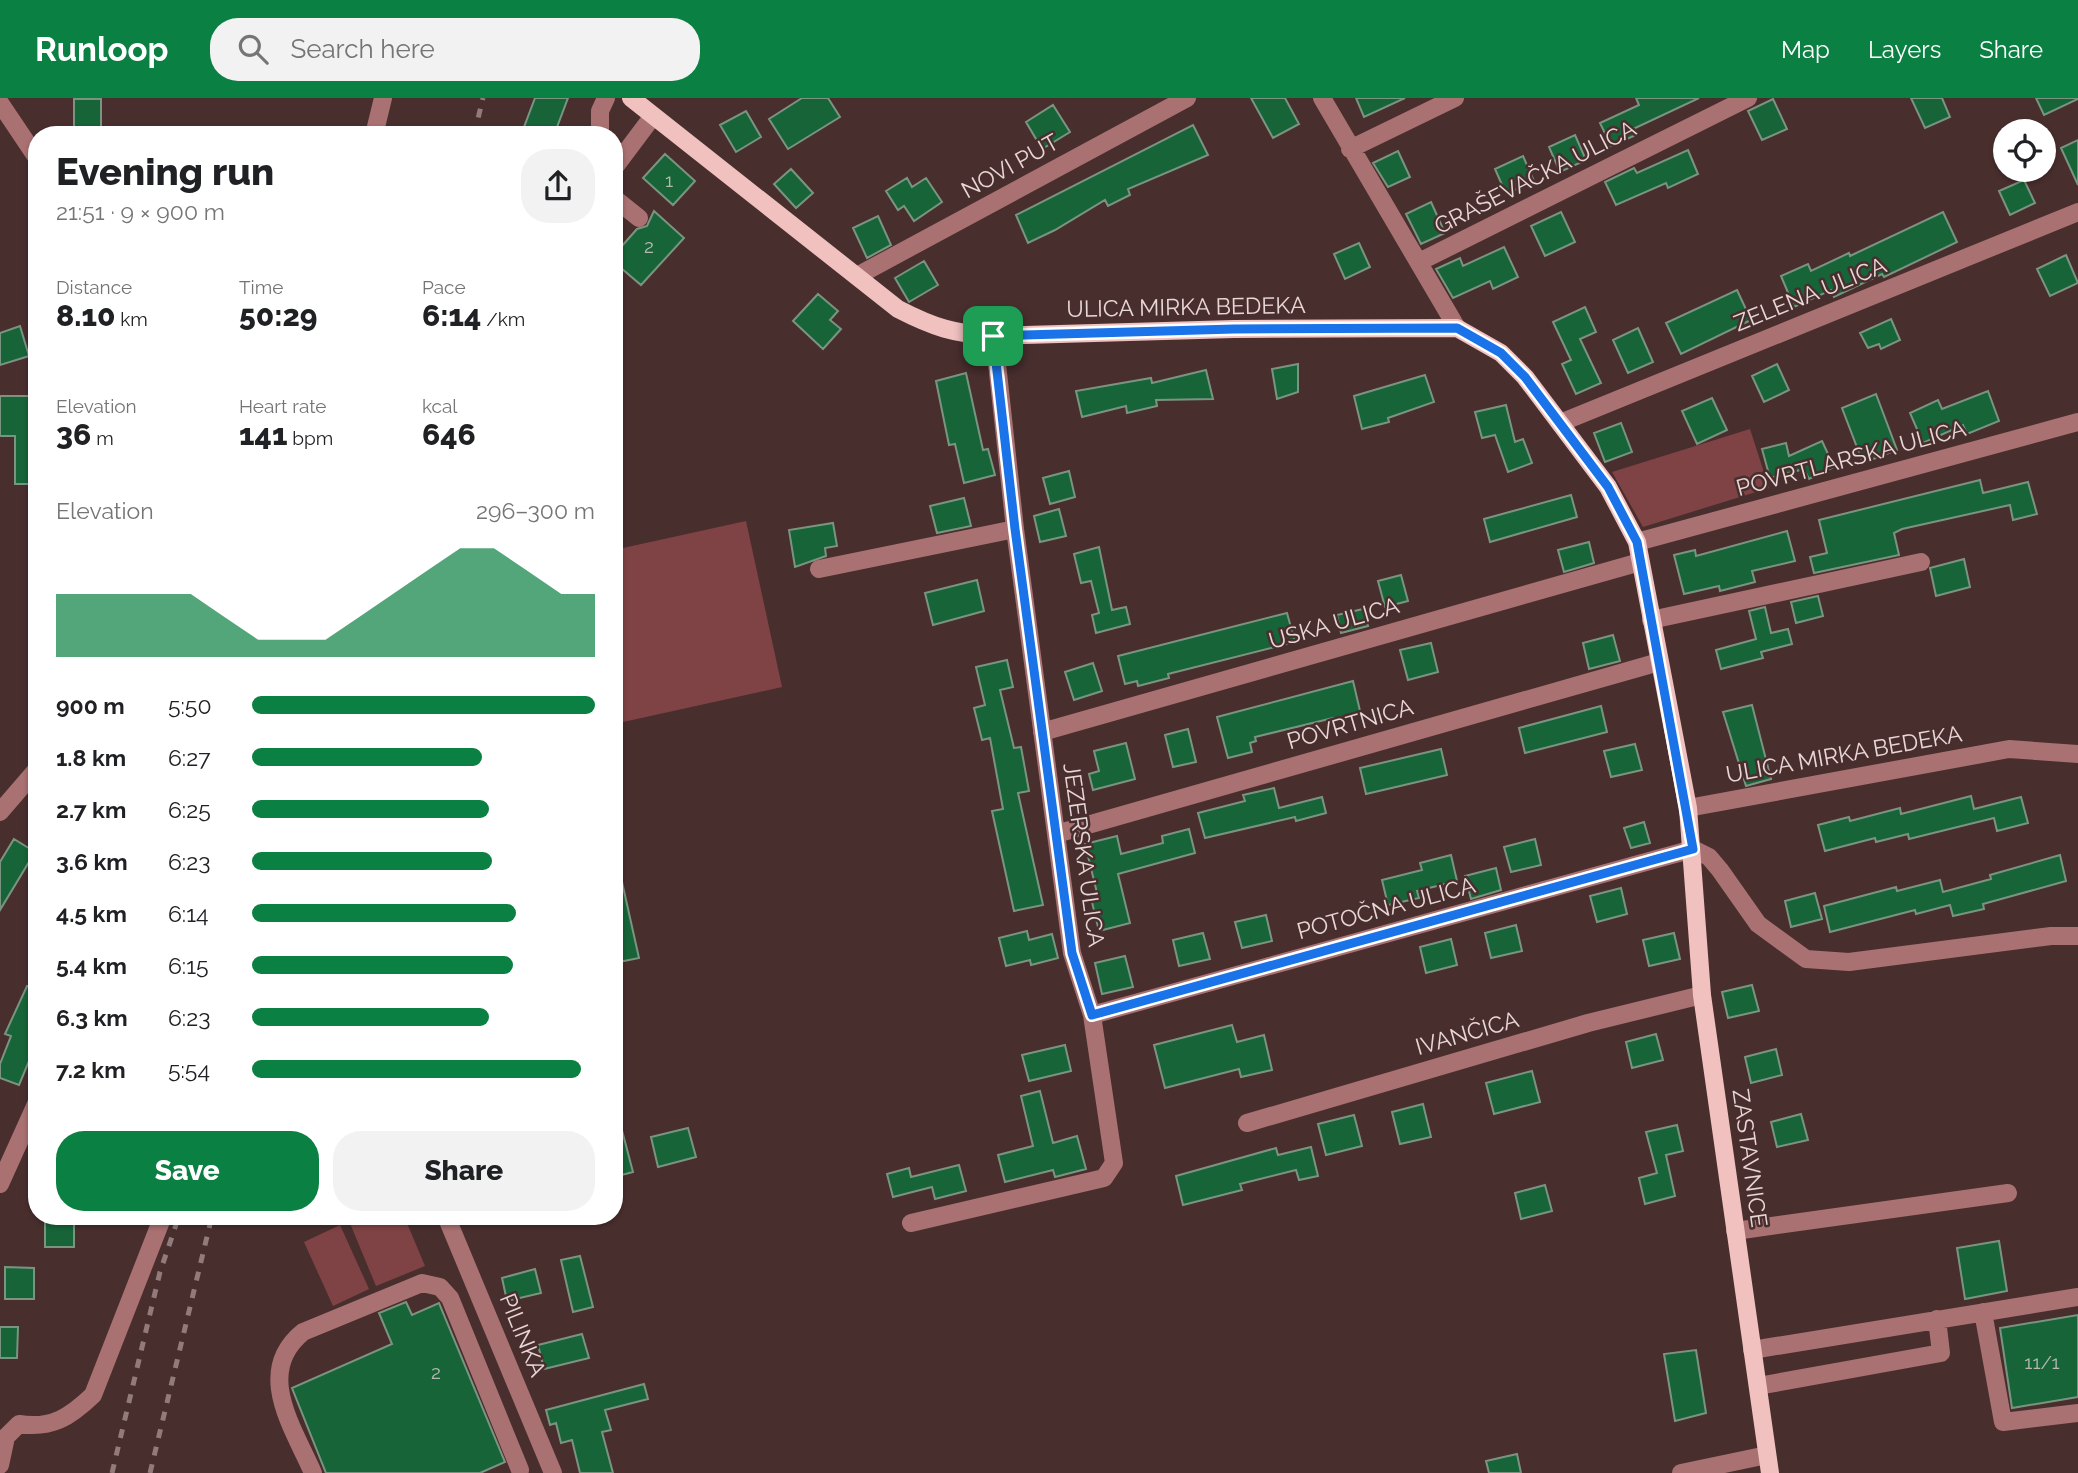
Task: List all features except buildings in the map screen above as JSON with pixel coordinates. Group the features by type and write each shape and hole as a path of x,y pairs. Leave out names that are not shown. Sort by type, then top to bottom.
{"main road":[{"name":"ULICA MIRKA BEDEKA","path":"631,98 898,309 934,327 960,335 1234,329 1457,328 1501,353 1525,377 1608,487 1637,542 1688,808 1693,849"},
{"name":"ZASTAVNICE","path":"1693,849 1702,995 1770,1473"}],"street":[{"path":"376,126 383,98"},
{"path":"600,126 600,111 606,98"},
{"name":"NOVI PUT","path":"857,276 1186,98"},
{"path":"1322,98 1457,328"},
{"path":"1350,149 1455,98"},
{"name":"GRAŠEVAČKA ULICA","path":"1419,262 1748,98"},
{"path":"0,103 28,145"},
{"path":"623,150 653,116"},
{"path":"623,205 639,218"},
{"name":"ZELENA ULICA","path":"1560,423 2078,212"},
{"name":"JEZERSKA ULICA","path":"911,1223 1104,1178 1114,1163 1092,1015 1072,953 1015,529 993,336"},
{"name":"POVRTLARSKA ULICA","path":"1637,542 2078,422"},
{"path":"819,569 1015,529"},
{"name":"USKA ULICA","path":"1042,732 1640,562"},
{"path":"1651,620 1921,562"},
{"name":"POVRTNICA","path":"1056,834 1659,662"},
{"name":"ULICA MIRKA BEDEKA","path":"1688,808 2009,749 2078,754"},
{"path":"0,812 28,779"},
{"path":"1693,849 1715,864 1758,924 1805,959 1849,962 2051,936 2078,936"},
{"name":"POTOČNA ULICA","path":"1092,1015 1693,849"},
{"name":"IVANČICA","path":"1247,1123 1588,1023 1702,995"},
{"path":"0,1184 28,1122"},
{"path":"1735,1231 2008,1193"},
{"path":"0,1465 6,1437 19,1424 52,1425 71,1417 93,1395 159,1225"},
{"name":"PILINKA","path":"450,1225 550,1466"},
{"path":"313,1473 278,1387 281,1359 287,1345 303,1332 422,1283 440,1287 450,1298 517,1472 550,1466"},
{"path":"1752,1350 2078,1297"},
{"path":"1983,1312 2003,1422 2078,1413"},
{"path":"1758,1386 1941,1353 1937,1319"},
{"path":"1681,1473 1767,1455"}],"shaded area":[{"path":"1750,429 1769,488 1643,527 1612,472"},
{"path":"746,521 782,687 623,722 623,548"},
{"path":"340,1225 369,1289 333,1306 304,1242"},
{"path":"351,1225 408,1225 425,1266 376,1286"}],"railway":[{"path":"476,126 483,98"},
{"path":"112,1473 160,1272 176,1225"},
{"path":"150,1473 210,1225"}],"route":[{"path":"1457,328 1480,338 1501,353 1525,377 1608,487 1637,542 1688,808 1693,849 1092,1015 1072,953 1015,529 993,336 1234,329 1457,328"}]}
